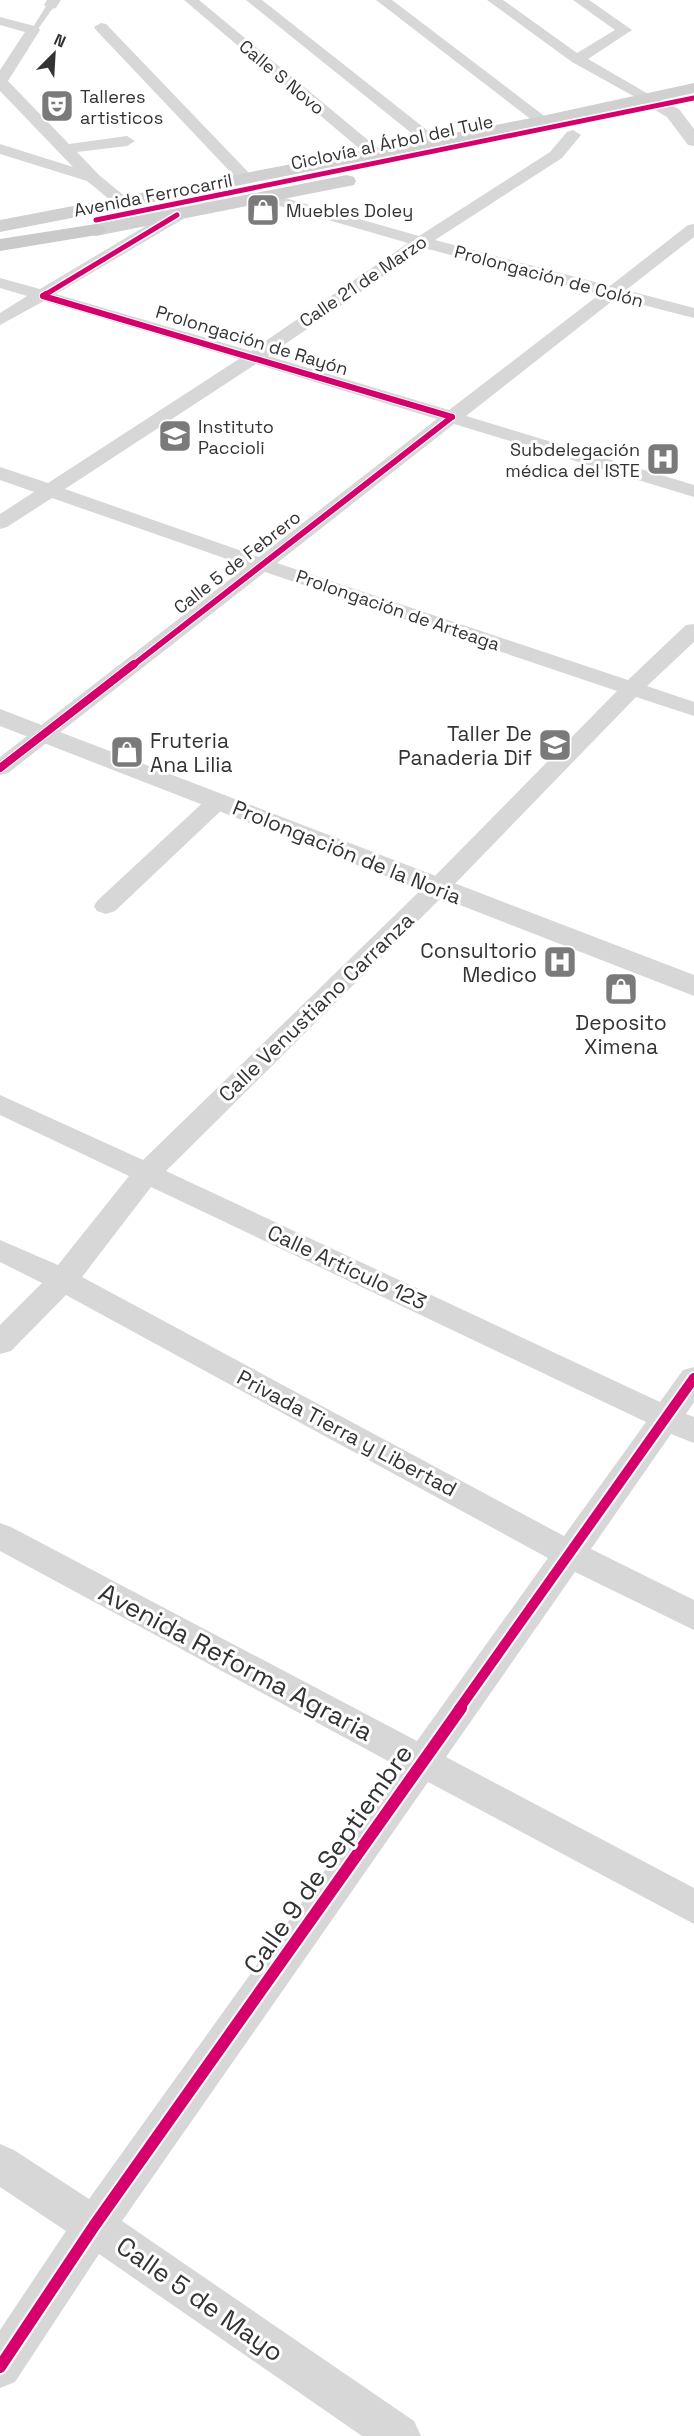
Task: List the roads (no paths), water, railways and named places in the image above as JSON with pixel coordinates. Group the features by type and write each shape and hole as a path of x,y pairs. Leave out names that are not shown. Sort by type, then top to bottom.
{"main road":[{"name":"Avenida Ferrocarril","path":"0,226 542,121 694,88"},
{"name":"Avenida Ferrocarril","path":"0,245 177,215 694,109"}],"street":[{"name":"Calle S Novo","path":"191,0 374,153"},
{"path":"253,0 432,141"},
{"path":"383,0 542,121"},
{"path":"494,0 577,59 673,113 694,141"},
{"path":"577,59 626,30 580,0"},
{"path":"0,21 33,30 0,82 93,178 121,201"},
{"path":"101,27 244,177"},
{"name":"Calle 21 de Marzo","path":"0,524 48,490 253,357 421,242 556,155 573,135"},
{"path":"0,168 22,157 61,145 127,141"},
{"path":"0,149 93,178"},
{"name":"Prolongación de Colón","path":"265,197 421,242 694,313"},
{"path":"0,320 177,215"},
{"name":"Calle 5 de Febrero","path":"0,768 694,229"},
{"name":"Avenida Ferrocarril","path":"0,251 96,230"},
{"name":"Prolongación de Rayón","path":"0,283 694,491"},
{"name":"Prolongación de Arteaga","path":"0,473 260,564 694,709"},
{"name":"Calle Venustiano Carranza","path":"0,1343 63,1280 147,1173 437,888 631,689 694,630"},
{"name":"Prolongación de la Noria","path":"0,717 694,987"},
{"path":"106,906 218,801"},
{"name":"Calle Artículo 123","path":"0,1104 680,1425"},
{"name":"Privada Tierra y Libertad","path":"0,1250 63,1280 570,1554 694,1616"},
{"name":"Calle 9 de Septiembre","path":"0,2367 94,2226 570,1554 680,1425 694,1378"},
{"name":"Avenida Reforma Agraria","path":"0,1536 694,1907"},
{"name":"Calle 5 de Mayo","path":"0,2164 399,2436"}],"lane":[{"path":"33,30 53,3"}],"place":[{"name":"Talleres artisticos","path":"57,106"},
{"name":"Muebles Doley","path":"263,210"},
{"name":"Instituto Paccioli","path":"175,436"},
{"name":"Subdelegación médica del ISTE","path":"663,459"},
{"name":"Taller De Panaderia Dif","path":"555,745"},
{"name":"Fruteria Ana Lilia","path":"127,752"},
{"name":"Consultorio Medico","path":"560,962"},
{"name":"Deposito Ximena","path":"621,989"}]}
